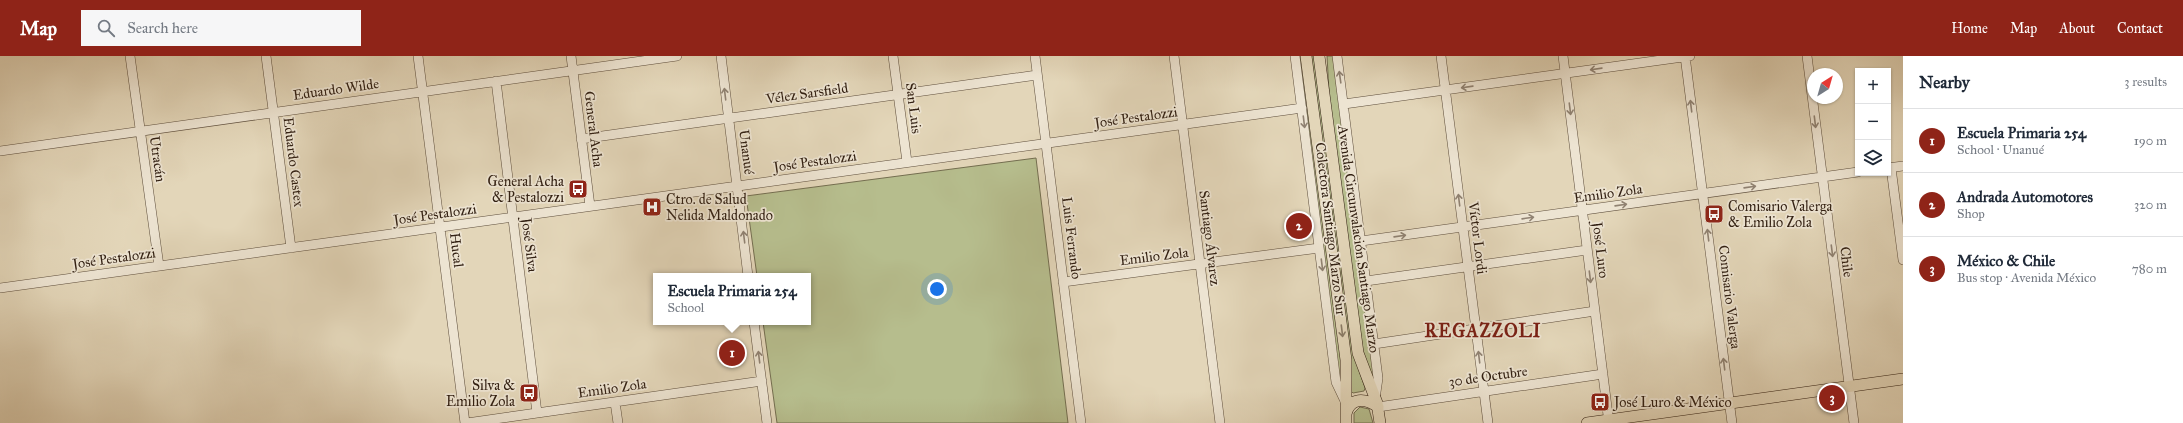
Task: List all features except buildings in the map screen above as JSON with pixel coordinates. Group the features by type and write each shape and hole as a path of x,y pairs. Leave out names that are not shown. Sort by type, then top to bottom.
{"main road":[{"name":"Avenida Circunvalación Santiago Marzo","path":"1306,56 1346,360 1346,421"},
{"name":"Avenida Circunvalación Santiago Marzo","path":"1320,56 1358,353 1376,403 1380,423"},
{"path":"1324,56 1326,110"},
{"path":"1587,423 1608,422 1729,403 1903,379"},
{"path":"1346,421 1348,407 1358,400 1366,400 1376,403"}],"street":[{"name":"Utracán","path":"130,56 159,266"},
{"name":"Eduardo Castex","path":"266,56 291,248"},
{"name":"Hucal","path":"418,56 466,423"},
{"name":"General Acha","path":"571,56 590,206"},
{"name":"Eduardo Wilde","path":"0,151 572,71 647,58 677,56"},
{"name":"Unanué","path":"721,56 748,273"},
{"name":"San Luis","path":"893,56 906,162"},
{"name":"Luis Ferrando","path":"1035,56 1082,423"},
{"name":"Santiago Álvarez","path":"1174,56 1220,423"},
{"name":"Colectora Santiago Marzo Sur","path":"1295,56 1336,382 1346,402"},
{"name":"Colectora Santiago Marzo Sur","path":"1337,56 1379,383 1376,403"},
{"name":"Víctor Lordi","path":"1441,56 1488,423"},
{"name":"José Luro","path":"1563,56 1608,422"},
{"path":"1344,104 1687,56"},
{"name":"Comisario Valerga","path":"1687,56 1732,423"},
{"name":"Chile","path":"1807,56 1854,423"},
{"name":"Vélez Sarsfield","path":"581,139 1037,75"},
{"name":"José Silva","path":"496,81 537,413"},
{"name":"José Pestalozzi","path":"0,288 1302,108"},
{"path":"1891,168 1903,166"},
{"name":"Emilio Zola","path":"1361,241 1855,172"},
{"path":"1890,176 1903,260"},
{"name":"Emilio Zola","path":"1063,282 1319,248"},
{"path":"1366,281 1587,250"},
{"path":"1374,344 1595,311"},
{"path":"754,325 767,423"},
{"name":"30 de Octubre","path":"1376,403 1484,391 1602,374"},
{"name":"Emilio Zola","path":"466,423 762,381"},
{"path":"615,402 618,423"}],"green space":[{"path":"1298,56 1302,56 1342,366 1340,384"},
{"path":"1310,56 1316,56 1356,361 1365,388 1364,391 1353,393 1351,391"},
{"path":"1327,56 1334,56 1375,382 1364,359 1330,109"},
{"path":"1036,158 1068,423 777,423 763,325 811,325 811,273 757,273 746,196"},
{"path":"1360,407 1369,409 1373,423 1354,423 1354,413"}],"place":[{"name":"General Acha & Pestalozzi","path":"578,189"},
{"name":"Ctro. de Salud Nelida Maldonado","path":"652,207"},
{"name":"Comisario Valerga & Emilio Zola","path":"1714,214"},
{"name":"Andrada Automotores","path":"1299,226"},
{"name":"Escuela Primaria 254","path":"732,353"},
{"name":"Silva & Emilio Zola","path":"529,393"},
{"name":"México & Chile","path":"1832,398"},
{"name":"José Luro & México","path":"1600,402"}],"district":[{"name":"REGAZZOLI","path":"1483,331"}]}
